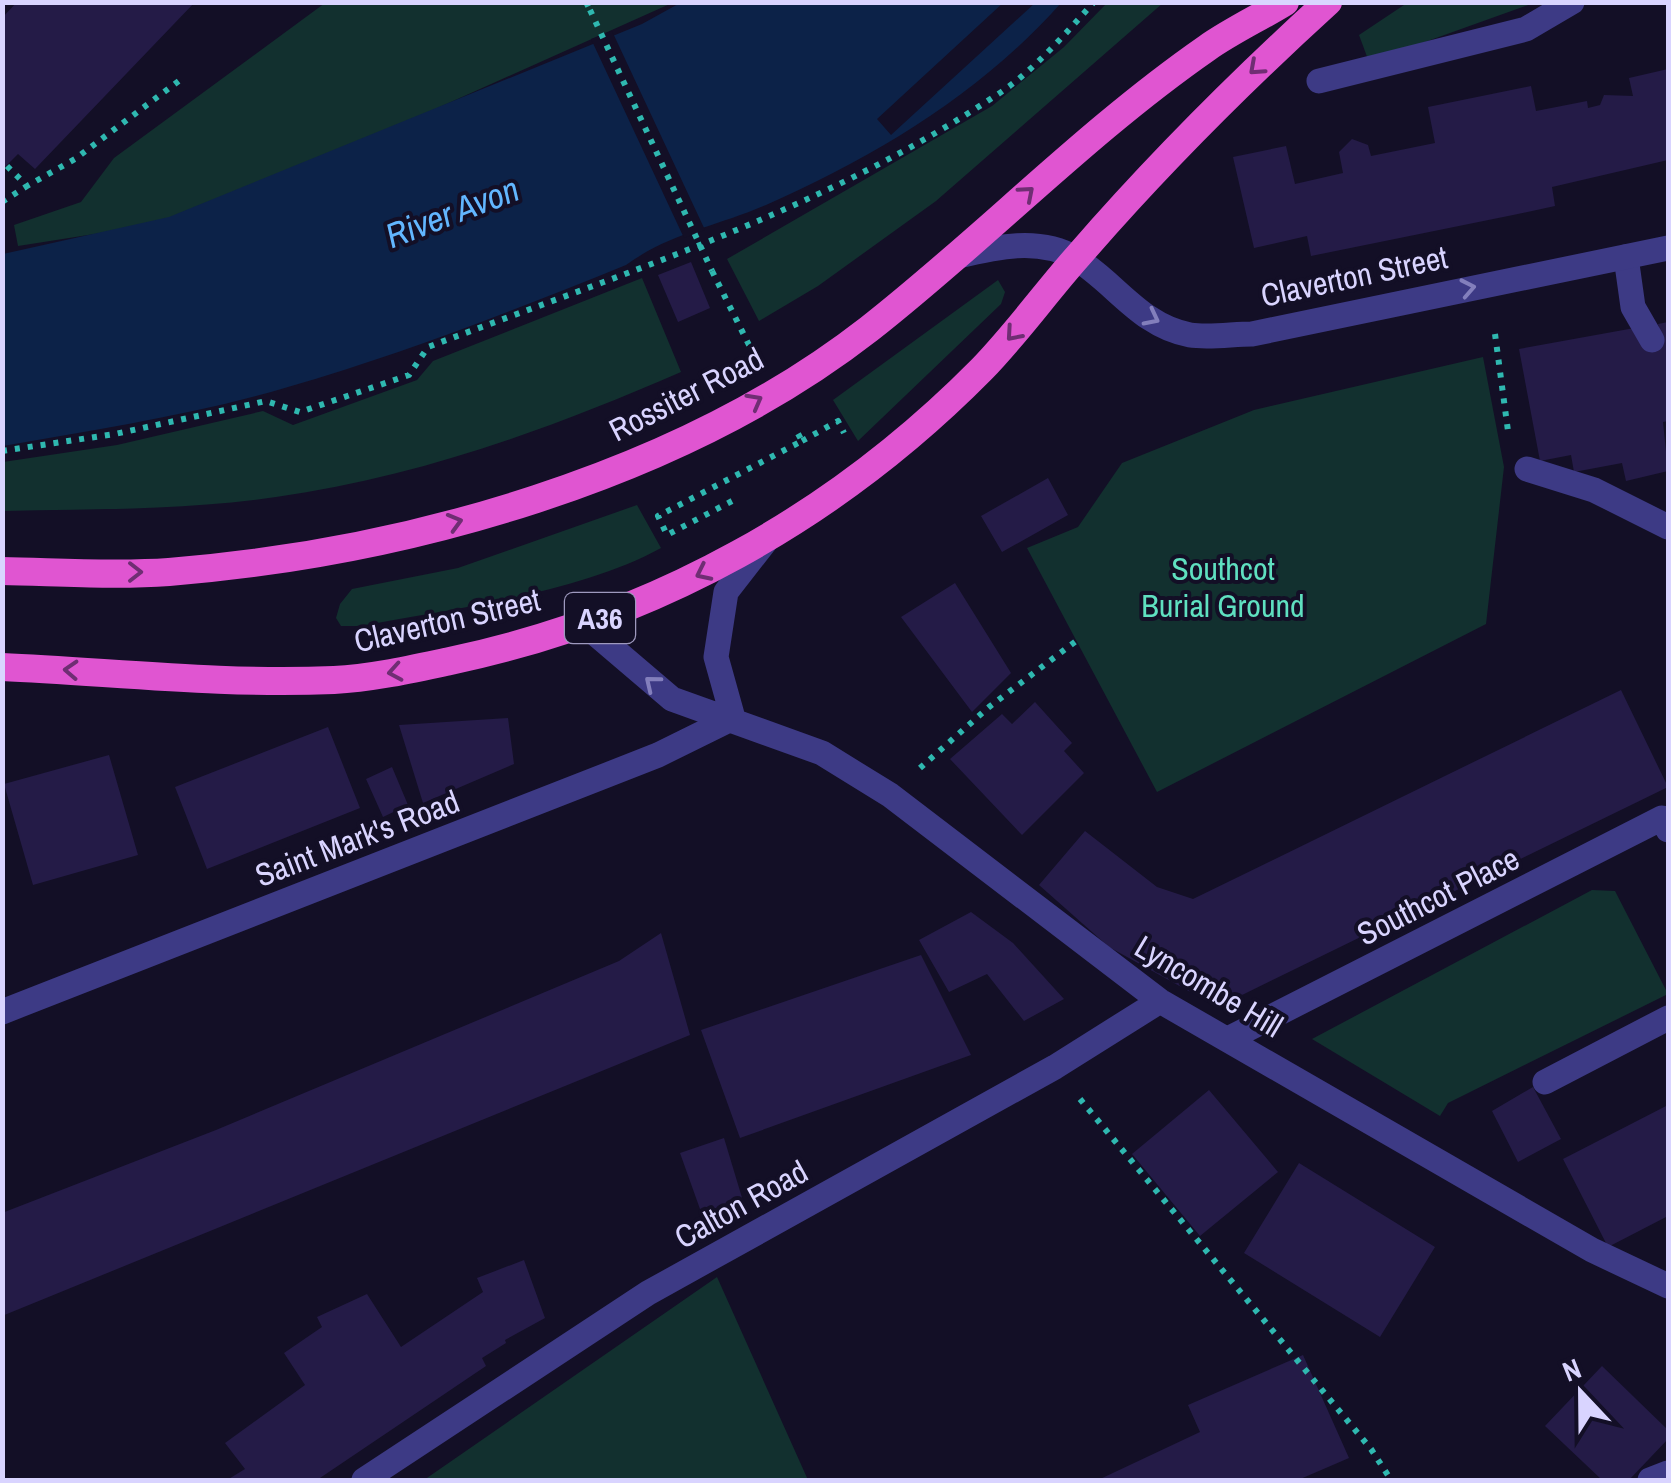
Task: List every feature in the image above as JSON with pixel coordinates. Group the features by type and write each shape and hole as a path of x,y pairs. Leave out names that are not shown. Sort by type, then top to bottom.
{"highway":[{"name":"Rossiter Road","path":"2,571 164,572 271,562 404,537 532,500 666,449 774,391 866,331 1053,170 1207,48 1285,2"},
{"name":"A36","path":"1076,258 1240,82 1328,2"},
{"name":"Claverton Street","path":"2,667 272,681 338,680 501,650 584,624 672,588 765,542 896,451 983,368 1076,258"}],"street":[{"path":"1319,81 1526,28 1572,2"},
{"name":"Claverton Street","path":"954,258 1004,246 1048,248 1076,258 1147,318 1190,334 1252,334 1668,248"},
{"path":"1626,257 1633,308 1652,340"},
{"path":"1528,469 1594,490 1668,527"},
{"path":"733,718 716,657 726,592 765,542"},
{"name":"Lyncombe Hill","path":"584,624 672,699 822,753 890,795 1160,1001 1592,1250 1668,1286"},
{"name":"Saint Mark's Road","path":"2,1012 658,754 733,718"},
{"name":"Southcot Place","path":"1230,1038 1662,818 1668,830"},
{"name":"Calton Road","path":"364,1480 648,1294 1054,1066 1160,1001"},
{"path":"1545,1082 1668,1018"},
{"path":"1650,1480 1668,1472"}],"path":[{"path":"2,451 266,402 300,412 409,374 428,346 783,212 899,151 998,95 1094,2"},
{"path":"588,6 750,347"},
{"path":"2,202 74,158 180,80"},
{"path":"7,166 26,186"},
{"path":"1494,334 1509,441"},
{"path":"796,430 802,441"},
{"path":"734,500 667,535 658,516 818,433"},
{"path":"890,795 988,707 1076,641"},
{"path":"1075,1094 1371,1449 1391,1480"}],"green space":[{"path":"325,3 672,3 190,219 18,246 14,225 81,202 114,158"},
{"path":"1107,3 1163,3 936,201 818,286 759,321 727,259 992,106 1064,47"},
{"path":"1407,3 1534,3 1369,62 1359,35"},
{"path":"642,278 681,372 533,431 432,464 276,497 174,507 3,511 3,462 117,445 263,411 293,425 417,380 433,361"},
{"path":"998,280 1005,292 1001,304 858,441 833,400"},
{"name":"Southcot Burial Ground","path":"1483,357 1504,467 1486,624 1157,792 1027,548 1078,527 1122,463 1254,410"},
{"path":"637,505 661,548 628,564 554,588 474,606 360,626 341,626 336,618 340,604 352,589 458,568"},
{"path":"1592,890 1615,891 1668,994 1448,1103 1440,1116 1312,1039"},
{"path":"717,1277 808,1480 424,1480"}],"water":[{"name":"River Avon","path":"680,3 1061,3 996,66 887,144 807,186 677,237 626,265 458,330 288,387 182,413 3,446 3,254 169,217 642,24"}],"pier":[{"path":"1004,2 1035,3 891,135 877,119"},
{"path":"612,31 705,230 684,238 591,39"}],"building":[{"path":"17,2 195,2 35,169 18,154 2,170 2,18"},
{"path":"1668,69 1668,160 1552,187 1555,206 1513,215 1311,256 1307,236 1254,248 1233,157 1286,146 1295,184 1343,173 1339,152 1352,139 1368,145 1371,156 1435,143 1428,107 1531,86 1536,111 1587,101 1588,108 1600,105 1604,95 1633,96 1629,78"},
{"path":"691,262 710,308 678,322 658,275"},
{"path":"1668,322 1668,421 1663,422 1668,471 1626,481 1622,463 1574,472 1571,455 1540,461 1519,349 1640,327 1661,338 1658,324"},
{"path":"1048,478 1068,515 1002,552 981,516"},
{"path":"955,583 1011,673 972,712 901,617"},
{"path":"1621,690 1668,787 1240,996 1212,1004 1109,947 1039,885 1085,831 1157,887 1193,899"},
{"path":"1035,702 1072,743 1064,751 1084,773 1022,835 950,759 1002,714 1012,724"},
{"path":"508,718 514,764 423,803 399,725"},
{"path":"328,727 360,808 207,869 175,787"},
{"path":"109,755 138,855 33,885 4,784"},
{"path":"392,767 408,805 383,817 366,779"},
{"path":"971,912 1013,943 1064,999 1024,1021 987,974 949,992 919,940"},
{"path":"661,933 690,1035 2,1316 2,1213 216,1130 619,961"},
{"path":"921,955 971,1055 740,1138 701,1030"},
{"path":"1533,1087 1561,1139 1518,1162 1492,1111"},
{"path":"1209,1090 1278,1172 1200,1236 1132,1154"},
{"path":"1668,1105 1668,1216 1608,1247 1563,1159"},
{"path":"724,1138 743,1201 705,1223 680,1153"},
{"path":"1299,1163 1435,1247 1380,1337 1244,1253"},
{"path":"524,1260 545,1318 482,1358 486,1366 317,1480 227,1480 245,1469 225,1443 305,1385 284,1353 322,1327 317,1317 367,1294 401,1347 483,1292 477,1278"},
{"path":"1303,1355 1349,1458 1298,1480 1098,1480 1200,1432 1188,1405"},
{"path":"1602,1366 1668,1430 1668,1439 1629,1480 1602,1480 1545,1426"}]}
